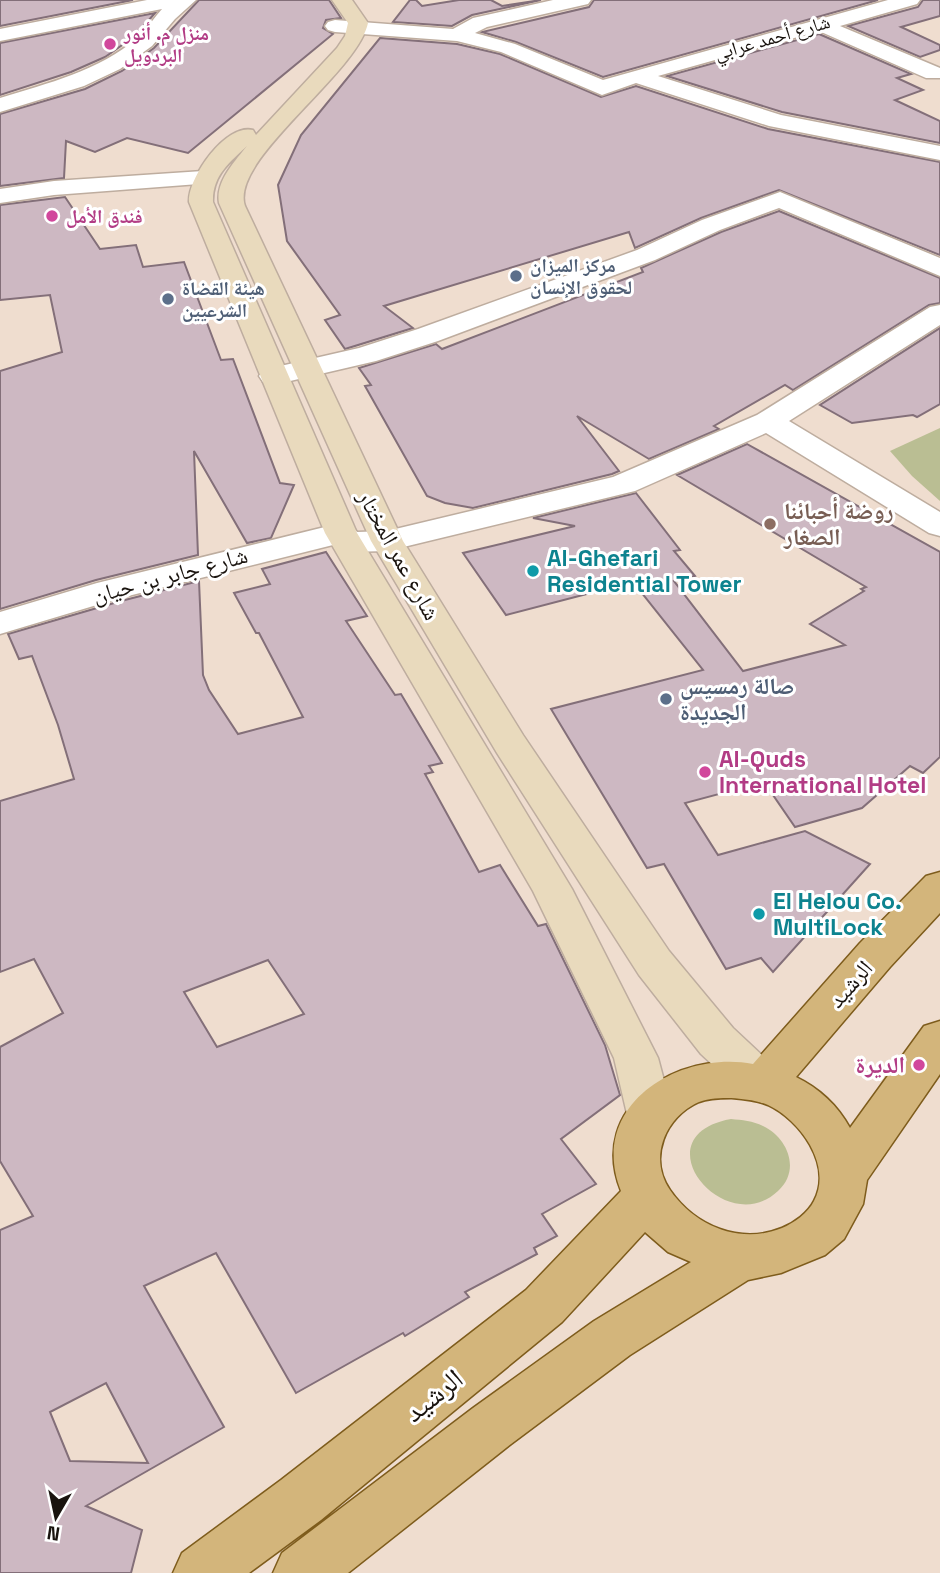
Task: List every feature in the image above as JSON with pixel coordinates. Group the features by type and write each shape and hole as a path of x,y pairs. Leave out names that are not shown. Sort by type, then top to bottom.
{"main road":[{"path":"204,178 321,56 331,40 339,13"},
{"name":"شارع عمر المختار","path":"339,13 344,52 266,138 233,183 230,195 387,541 510,744 654,963 717,1041 764,1084"},
{"name":"شارع عمر المختار","path":"204,178 199,190 201,202 344,537 552,889 636,1058 650,1114"},
{"name":"الرشيد","path":"764,1084 875,955 940,887"},
{"path":"845,1173 940,1039"},
{"path":"731,1079 764,1084 794,1097 820,1118 837,1144 845,1173 841,1202 825,1227 800,1246 767,1255 741,1258 696,1243 667,1223 646,1197 636,1168 638,1140 650,1114 671,1095 698,1083 731,1079"},
{"name":"الرشيد","path":"202,1573 301,1500 544,1306 646,1197"},
{"path":"302,1573 492,1426 612,1338 741,1258"}],"street":[{"path":"0,35 177,0"},
{"path":"0,105 72,83 112,65 146,41 163,17 174,6 186,0"},
{"path":"457,35 480,22 581,0"},
{"name":"شارع أحمد عرابي","path":"339,13 457,35 508,48 602,88 635,76 910,0"},
{"path":"819,24 934,73"},
{"path":"635,76 777,121 940,153"},
{"path":"0,196 54,188 204,178"},
{"path":"273,376 366,355 428,335 646,255 711,225 780,199 940,268"},
{"name":"شارع جابر بن حيان","path":"0,623 122,587 344,537 387,541 624,484 768,421 940,313"},
{"path":"768,421 940,526"}],"green space":[{"path":"940,428 940,501 912,476 890,451"},
{"path":"731,1119 755,1123 772,1131 785,1146 788,1155 789,1174 785,1183 778,1191 757,1203 735,1203 715,1195 700,1180 691,1162 692,1144 704,1129"}],"building":[{"path":"0,0 133,0 0,26"},
{"path":"199,0 329,0 341,18 326,20 323,28 333,34 188,153 127,138 95,152 66,141 64,178 0,186 0,114 85,89 122,71 154,48"},
{"path":"410,0 416,0 422,6 459,0 491,0 502,6 541,0 472,15 452,26 393,22"},
{"path":"594,0 878,0 603,77 516,42 482,32 589,7"},
{"path":"923,0 940,0 940,16 901,27 940,45 940,50 920,57 848,26 918,7"},
{"path":"155,13 135,36 105,57 71,72 0,95 0,43"},
{"path":"819,34 911,74 897,78 923,90 895,100 940,121 940,143 782,112 667,76"},
{"path":"380,38 457,44 500,54 601,97 636,86 768,129 940,162 940,255 779,190 701,218 635,248 629,232 384,306 413,328 345,349 325,320 340,315 287,241 278,185 301,135"},
{"path":"65,197 100,249 136,245 143,267 184,262 221,360 233,359 280,483 294,485 271,538 247,543 194,451 198,555 96,580 0,609 0,371 62,352 50,295 0,300 0,205"},
{"path":"779,211 940,278 940,303 929,305 793,390 785,385 714,426 719,429 649,459 577,416 619,471 612,474 473,508 445,503 427,496 365,386 371,385 359,368 436,344 442,349 643,272 641,268 721,232"},
{"path":"940,328 940,404 917,417 913,415 852,423 820,405"},
{"path":"747,444 940,552 940,757 923,773 910,766 862,808 795,827 764,782 685,803 718,855 805,831 870,864 773,972 761,958 726,969 664,864 647,868 551,709 703,670 633,582 506,615 463,553 575,526 533,518 636,493 680,550 674,551 695,576 674,581 743,671 845,645 810,624 864,591 861,589 866,587 677,475"},
{"path":"326,552 367,616 346,621 395,695 401,694 442,763 429,766 433,772 425,774 479,872 500,865 538,926 546,924 605,1045 620,1095 561,1139 596,1184 542,1214 557,1236 534,1248 537,1254 465,1292 469,1297 405,1336 403,1333 296,1393 216,1253 144,1286 224,1427 86,1506 142,1530 131,1573 0,1573 0,1230 33,1216 0,1161 0,1047 63,1013 34,959 0,972 0,801 74,779 58,725 32,656 19,659 8,634 199,581 203,675 209,690 238,734 303,717 259,633 256,633 234,593 270,584 262,569","holes":["268,960 304,1014 217,1047 184,992","106,1383 148,1463 70,1461 50,1412"]}],"place":[{"name":"منزل م. أنور البردويل","path":"110,44"},
{"name":"فندق الأمل","path":"52,216"},
{"name":"مركز الميزان لحقوق الإنسان","path":"516,276"},
{"name":"هيئة القضاة الشرعيين","path":"168,299"},
{"name":"روضة أحبائنا الصغار","path":"770,524"},
{"name":"Al-Ghefari Residential Tower","path":"533,571"},
{"name":"صالة رمسيس الجديدة","path":"666,699"},
{"name":"Al-Quds International Hotel","path":"705,772"},
{"name":"El Helou Co. MultiLock","path":"759,914"},
{"name":"الديرة","path":"919,1065"}]}
